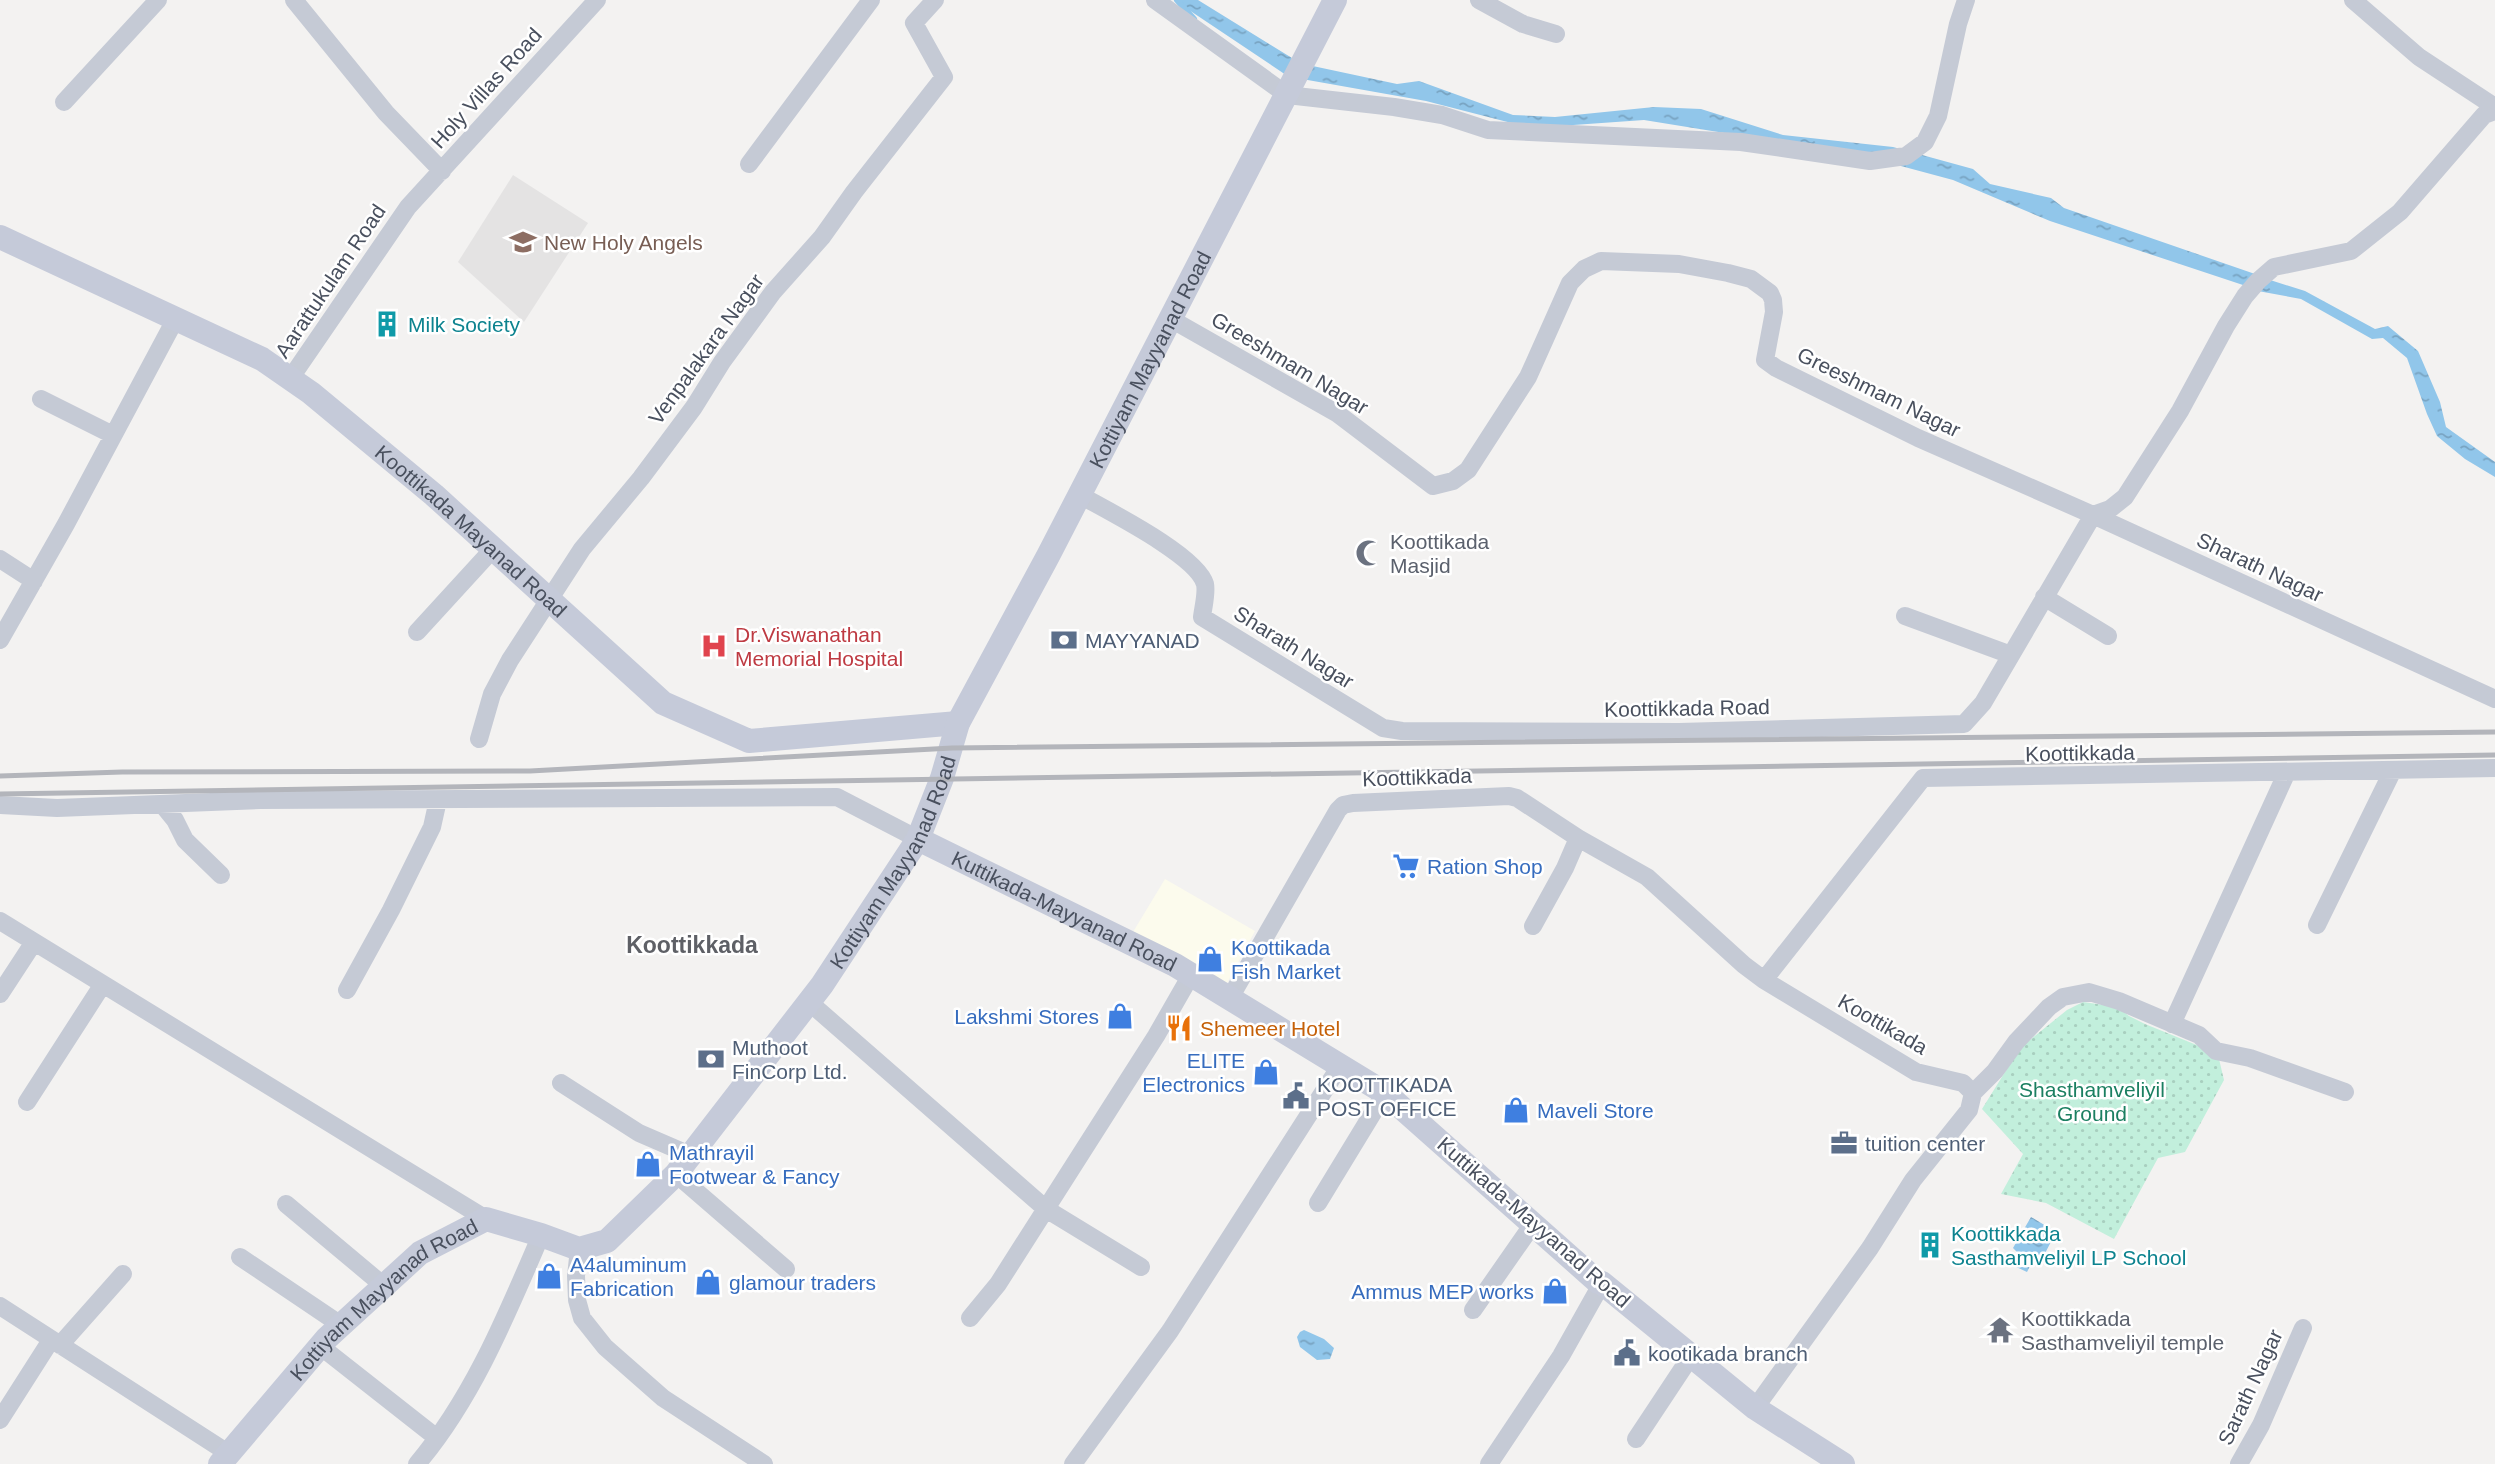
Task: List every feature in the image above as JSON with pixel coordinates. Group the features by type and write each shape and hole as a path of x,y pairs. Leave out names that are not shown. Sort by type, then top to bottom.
{"main road":[{"name":"Kottiyam Mayyanad Road","path":"224,1459 320,1346 420,1253 486,1219 579,1249 607,1241 683,1165 809,1002 918,839 945,768 958,723 1048,556 1335,0"},
{"name":"Koottikada Mayanad Road","path":"0,237 262,359 311,393 434,495 663,703 748,741 958,723"},
{"name":"Kuttikada-Mayyanad Road","path":"918,839 1191,975 1385,1093 1598,1282 1755,1408 1843,1464"}],"street":[{"path":"64,102 158,0"},
{"path":"294,0 386,113 442,171"},
{"name":"Holy Villas Road","path":"408,207 597,0"},
{"path":"749,164 871,0"},
{"name":"Venpalakara Nagar","path":"479,739 492,694 510,660 582,549 695,407 722,362 773,292 822,237 944,78 914,23 935,0"},
{"path":"1155,0 1287,95 1441,115 1488,130 1741,142 1870,161 1906,156 1925,142 1938,116 1958,24 1966,0"},
{"path":"1479,0 1523,24 1556,34"},
{"path":"1905,616 2011,655 2093,515 2110,509 2125,497 2180,411 2226,326 2258,281 2274,267 2351,251 2400,212 2484,115 2495,109 2419,57 2353,0"},
{"name":"Aarattukulam Road","path":"290,379 408,207"},
{"name":"Greeshmam Nagar","path":"1169,318 1338,414 1433,486 1453,481 1468,470 1528,377 1570,283 1584,269 1601,261 1679,264 1728,273 1751,279 1770,293 1774,312 1765,360 1776,368 1918,438 2093,515"},
{"path":"0,640 176,317"},
{"path":"41,399 113,435"},
{"name":"Sharath Nagar","path":"1078,494 1184,557 1206,585 1202,617 1383,728"},
{"name":"Sharath Nagar","path":"2093,515 2495,699"},
{"path":"417,632 493,549"},
{"path":"0,559 34,581"},
{"path":"2044,597 2108,636"},
{"name":"Koottikkada Road","path":"1383,728 1402,731 1679,732 1964,724 1983,703 2011,655"},
{"name":"Koottikkada","path":"1764,980 1923,778 2495,768"},
{"path":"2317,925 2393,770"},
{"path":"2172,1024 2287,772"},
{"name":"Koottikkada","path":"1230,998 1343,805 1509,796 1517,798 1578,838"},
{"path":"0,805 57,808 260,800 837,797 918,839"},
{"path":"347,990 432,827 438,800"},
{"path":"162,804 175,820 185,840 221,876"},
{"path":"1533,926 1578,838"},
{"name":"Koottikada","path":"1578,838 1647,877 1764,980 1916,1072 1963,1083 1973,1093"},
{"path":"0,921 486,1219"},
{"path":"0,994 34,942"},
{"path":"970,1318 998,1284 1156,1036 1191,975"},
{"path":"27,1102 103,984"},
{"path":"1755,1408 1870,1248 1913,1180 1969,1110 1973,1093 2049,1007 2063,998 2089,992 2119,1001 2199,1035 2216,1051 2250,1058 2345,1092"},
{"path":"809,1002 1046,1209 1141,1267"},
{"path":"1073,1464 1170,1331 1340,1066"},
{"path":"561,1083 683,1165 786,1269"},
{"path":"1318,1203 1385,1093"},
{"path":"286,1204 384,1286"},
{"path":"1473,1310 1533,1224"},
{"path":"417,1464 437,1438 485,1358 541,1235"},
{"path":"579,1249 577,1300 582,1318 605,1347 663,1398 764,1464"},
{"path":"240,1257 341,1325"},
{"path":"0,1420 56,1342 123,1274"},
{"path":"1489,1464 1561,1356 1602,1283"},
{"path":"0,1306 224,1459"},
{"name":"Sarath Nagar","path":"2239,1464 2261,1425 2303,1328"},
{"path":"320,1346 437,1438"},
{"path":"1636,1439 1691,1356"}],"shaded area":[{"name":"New Holy Angels","path":"513,175 588,223 524,322 458,262"},
{"name":"Koottikada Fish Market","path":"1165,879 1255,931 1226,985 1133,932"}],"green space":[{"name":"Shasthamveliyil Ground","path":"2083,1002 2118,1007 2145,1024 2204,1048 2219,1059 2224,1080 2185,1152 2158,1158 2114,1239 2046,1203 2001,1194 2023,1154 1982,1109 2020,1048 2067,1010"}],"water":[{"path":"1177,0 1198,0 1292,58 1286,75 1183,6"},
{"path":"1308,65 1397,84 1419,81 1513,115 1555,117 1654,107 1701,109 1783,135 1893,147 1973,169 1990,184 2051,198 2064,208 2255,274 2246,286 2050,221 1953,180 1860,155 1644,120 1531,128 1426,101 1302,79"},
{"path":"2267,279 2305,291 2375,329 2388,326 2418,351 2440,402 2446,427 2495,462 2495,477 2465,459 2437,436 2407,358 2383,338 2372,339 2301,299 2258,291"},
{"path":"2031,1217 2056,1232 2039,1265 2032,1262 2027,1272 2012,1265 2018,1253 2013,1248"},
{"path":"1304,1330 1324,1339 1334,1348 1330,1359 1317,1360 1300,1347 1297,1337"}],"waterway":[{"path":"1177,0 1194,19"}],"railway":[{"path":"0,776 122,772 530,771 952,748 2495,732"},
{"path":"0,794 2495,755"}],"place":[{"name":"New Holy Angels","path":"523,242"},
{"name":"Milk Society","path":"387,324"},
{"name":"Koottikada Masjid","path":"1369,553"},
{"name":"MAYYANAD","path":"1064,640"},
{"name":"Dr.Viswanathan Memorial Hospital","path":"714,646"},
{"name":"Ration Shop","path":"1406,866"},
{"name":"Koottikada Fish Market","path":"1210,959"},
{"name":"Lakshmi Stores","path":"1120,1016"},
{"name":"Shemeer Hotel","path":"1179,1028"},
{"name":"Muthoot FinCorp Ltd.","path":"711,1059"},
{"name":"ELITE Electronics","path":"1266,1072"},
{"name":"KOOTTIKADA POST OFFICE","path":"1296,1096"},
{"name":"Maveli Store","path":"1516,1110"},
{"name":"tuition center","path":"1844,1143"},
{"name":"Mathrayil Footwear & Fancy","path":"648,1164"},
{"name":"Koottikkada Sasthamveliyil LP School","path":"1930,1245"},
{"name":"A4aluminum Fabrication","path":"549,1276"},
{"name":"glamour traders","path":"708,1282"},
{"name":"Ammus MEP works","path":"1555,1291"},
{"name":"Koottikkada Sasthamveliyil temple","path":"2000,1330"},
{"name":"kootikada branch","path":"1627,1353"}],"district":[{"name":"Koottikkada","path":"692,945"}]}
